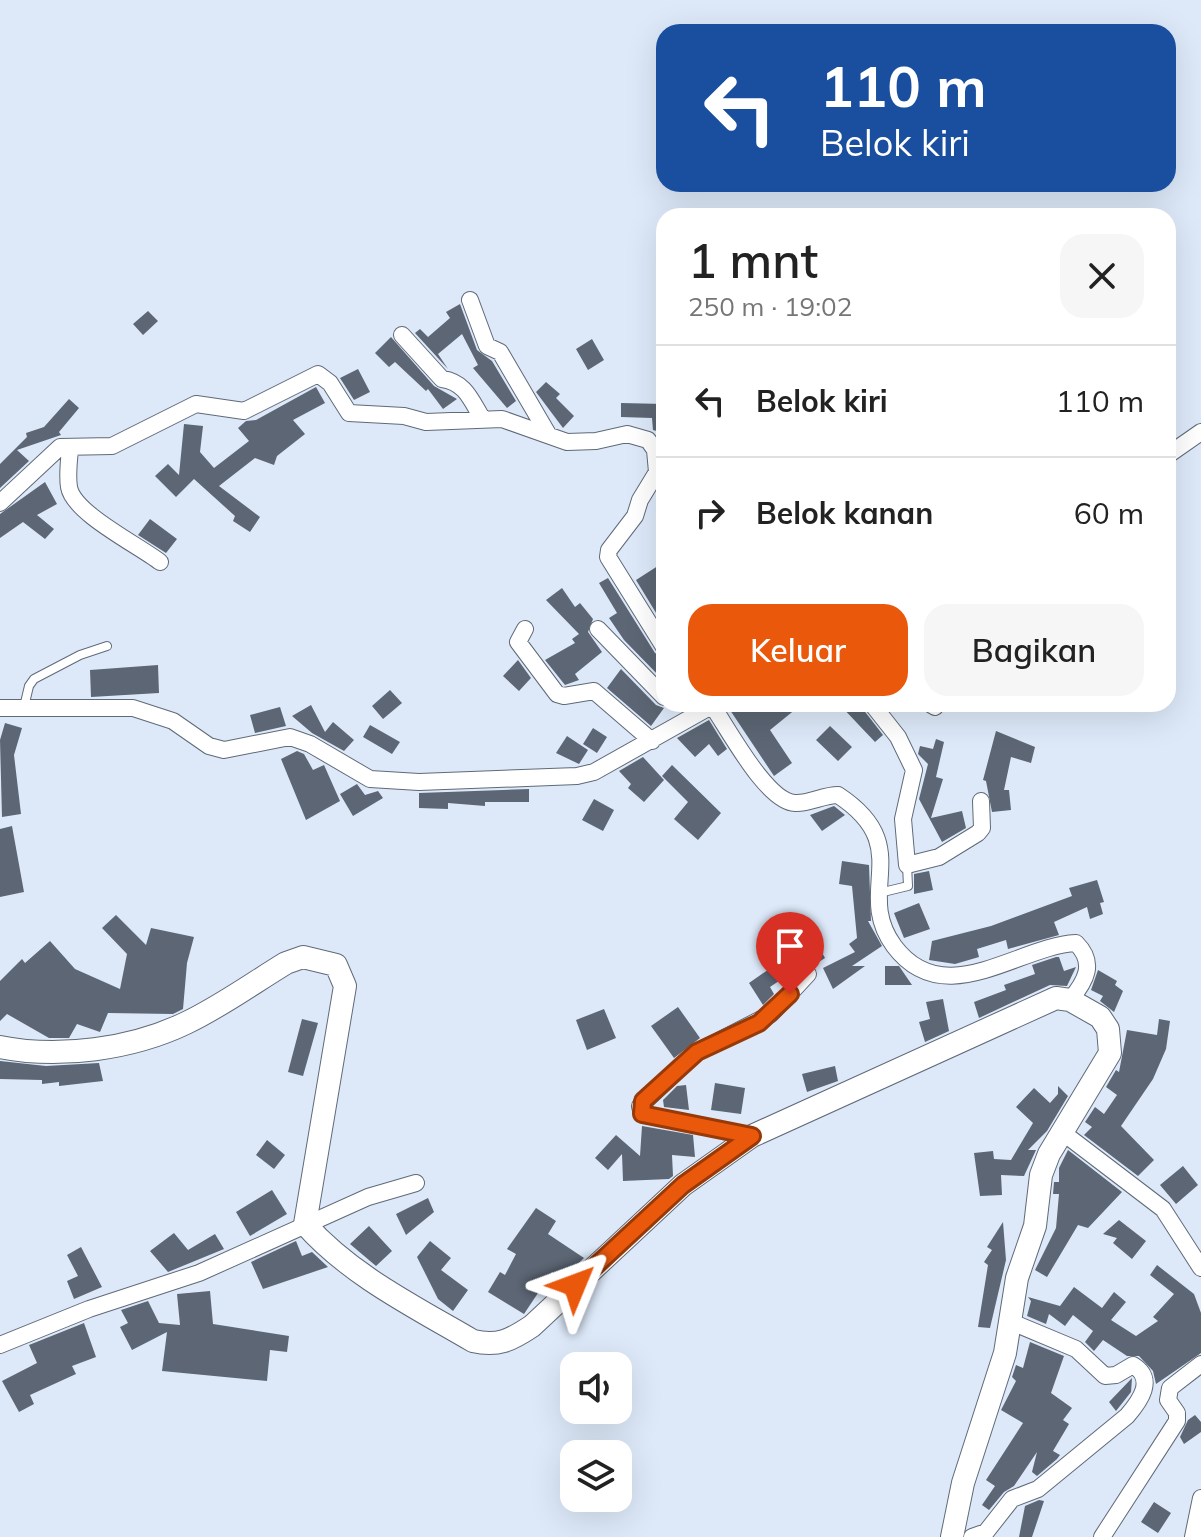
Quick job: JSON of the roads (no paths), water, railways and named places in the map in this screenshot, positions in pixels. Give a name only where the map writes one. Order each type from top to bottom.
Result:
[{"type":"street","points":[[470,300],[486,343],[500,352],[548,434]]},
{"type":"street","points":[[402,335],[442,379],[455,380],[464,388],[482,418]]},
{"type":"street","points":[[0,503],[60,447],[112,446],[196,404],[244,411],[308,375],[318,374],[330,383],[349,413],[404,416],[435,423],[482,418],[515,422],[567,442],[636,434],[648,440],[655,450],[656,461]]},
{"type":"street","points":[[1176,449],[1201,432]]},
{"type":"street","points":[[70,449],[69,486],[87,516],[127,537],[160,562]]},
{"type":"street","points":[[656,474],[632,520],[609,550],[608,557],[656,634]]},
{"type":"street","points":[[525,629],[518,642],[557,694],[564,696],[594,691],[652,741]]},
{"type":"street","points":[[598,629],[656,689]]},
{"type":"street","points":[[0,708],[133,708],[173,721],[209,746],[224,750],[290,737],[310,744],[370,779],[397,781],[577,776],[615,764],[702,712]]},
{"type":"street","points":[[680,712],[689,720]]},
{"type":"street","points":[[717,712],[757,774],[786,801],[797,803],[838,795],[869,821],[879,838],[879,893],[883,926],[893,945],[908,962],[930,971],[959,976],[994,970],[1062,944],[1076,943],[1088,960],[1088,973],[1070,1000]]},
{"type":"street","points":[[878,712],[896,734],[914,770],[903,819],[907,865],[939,857],[978,833],[982,828],[981,801]]},
{"type":"street","points":[[0,1047],[49,1053],[151,1038],[188,1023],[286,963],[303,957],[336,965],[345,986],[305,1224]]},
{"type":"street","points":[[752,1136],[642,1114],[640,1106],[697,1052],[771,1014],[808,974]]},
{"type":"street","points":[[305,1224],[317,1238],[374,1283],[473,1341],[492,1345],[510,1341],[532,1326],[683,1185],[752,1136],[1056,998],[1070,1000],[1100,1017],[1108,1029],[1110,1053],[1062,1132],[1041,1175],[1035,1226],[1017,1278],[995,1393],[963,1483],[960,1536],[986,1532],[1012,1499],[1038,1489],[1127,1416],[1139,1402],[1146,1384],[1143,1373],[1133,1365],[1116,1375],[1105,1376],[1076,1349],[1009,1321]]},
{"type":"street","points":[[1062,1132],[1163,1209],[1201,1268]]},
{"type":"street","points":[[0,1345],[101,1305],[225,1262],[368,1197],[416,1183]]},
{"type":"street","points":[[1102,1537],[1177,1421],[1177,1413],[1168,1400],[1170,1388],[1201,1364]]},
{"type":"street","points":[[1193,1537],[1201,1498]]},
{"type":"lane","points":[[24,707],[34,679],[80,655],[107,646]]},
{"type":"lane","points":[[879,893],[908,886],[907,865]]}]
